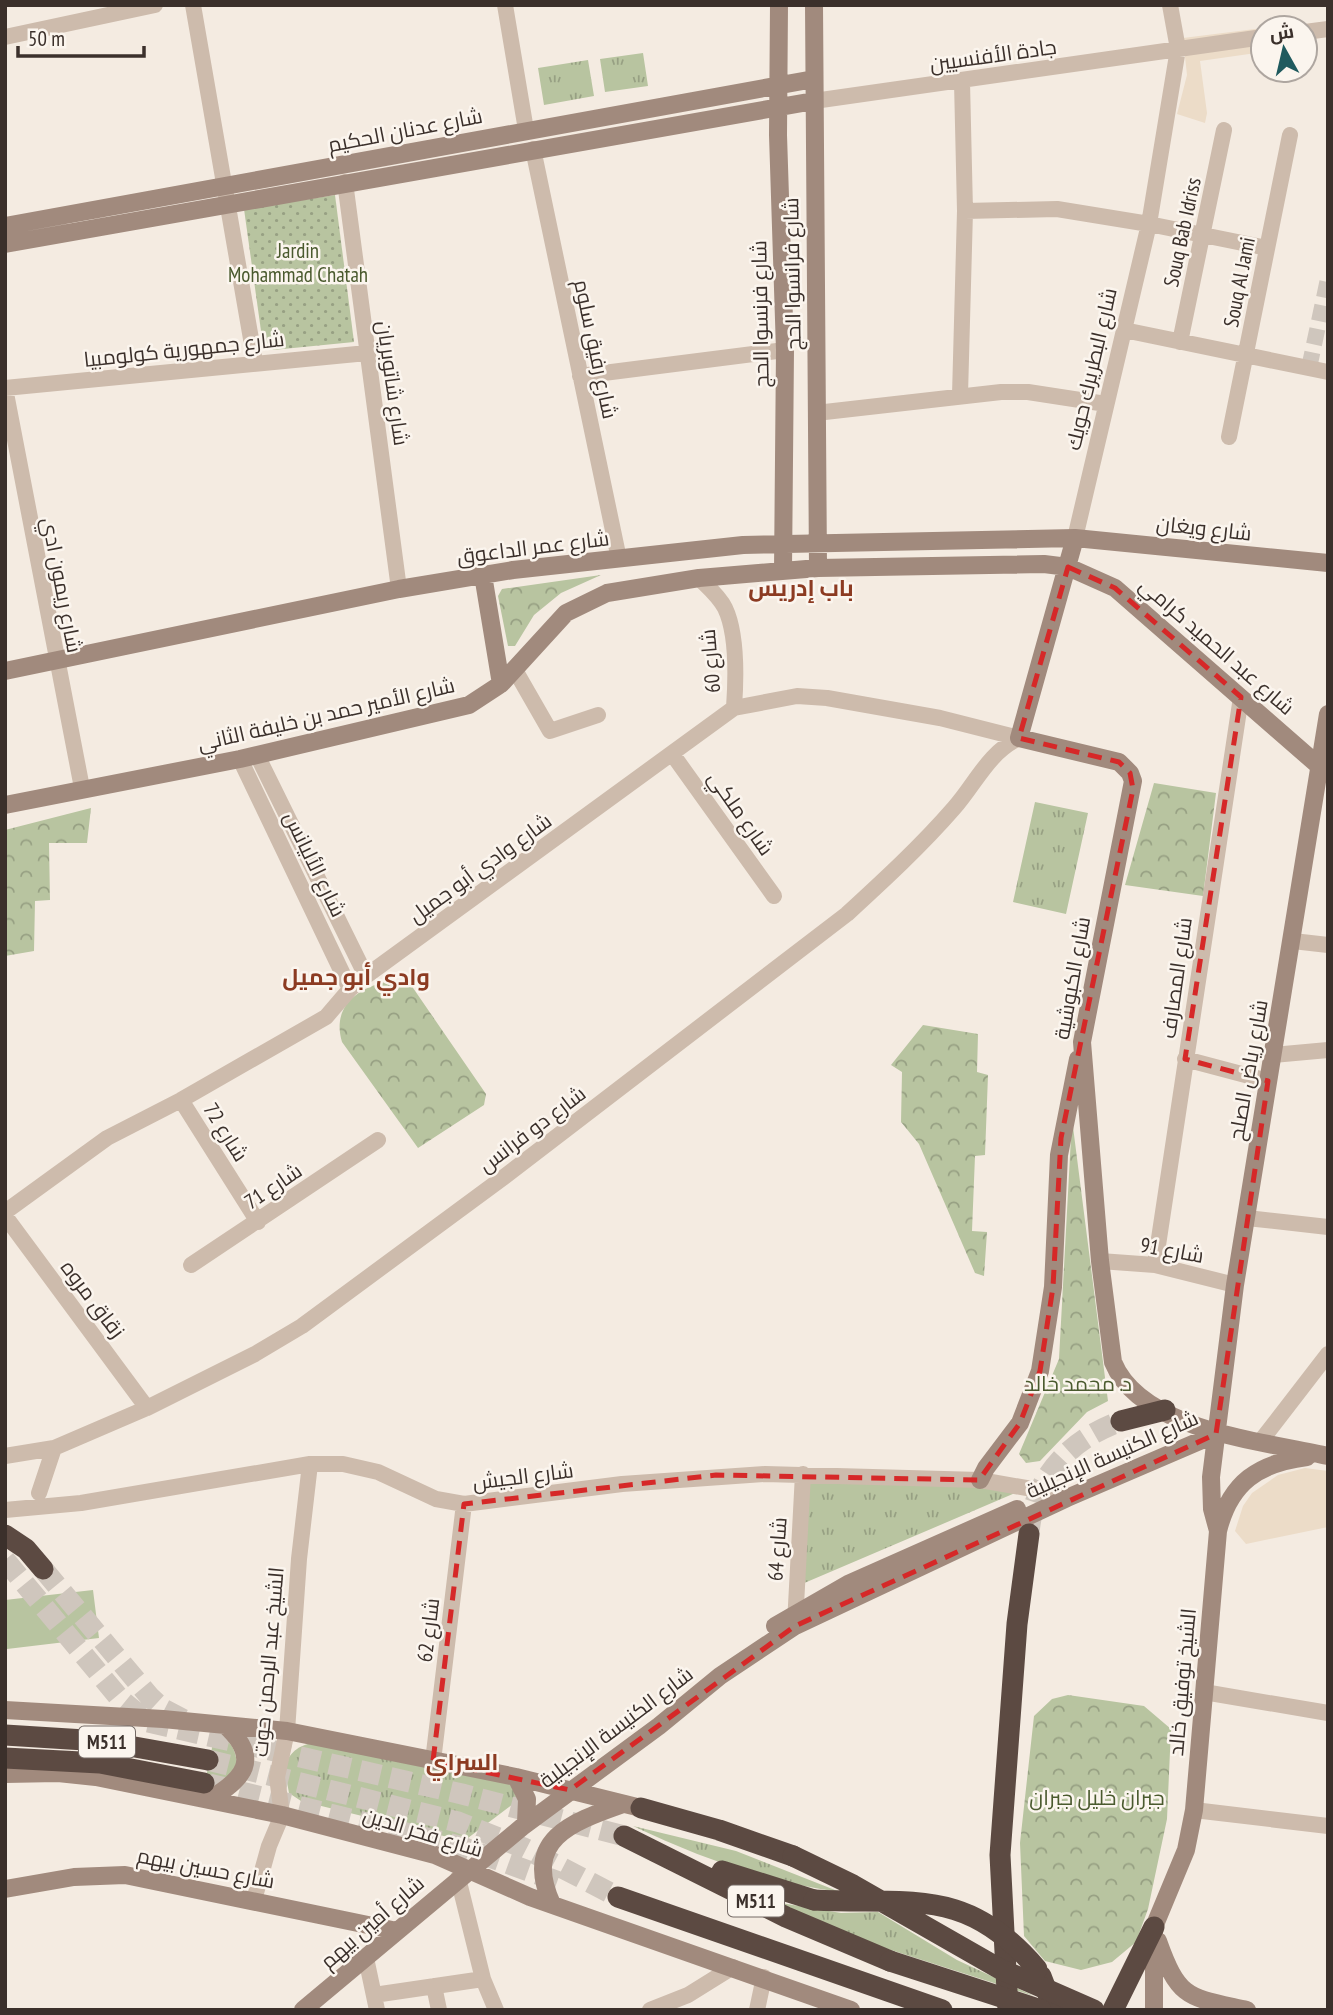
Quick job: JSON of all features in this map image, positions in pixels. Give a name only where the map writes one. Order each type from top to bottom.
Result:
[{"type":"highway","points":[[1121,1421],[1165,1410]]},
{"type":"highway","points":[[1008,2010],[1000,1855],[1012,1675],[1029,1534]]},
{"type":"highway","points":[[5,1535],[26,1549],[43,1569]]},
{"type":"highway","name":"M511","points":[[5,1735],[101,1741],[208,1760]]},
{"type":"highway","points":[[5,1758],[100,1763],[207,1791]]},
{"type":"highway","points":[[632,1806],[719,1830],[793,1856],[853,1885],[1000,1969],[1094,2010]]},
{"type":"highway","name":"M511","points":[[1041,2010],[890,1961],[786,1917],[632,1839],[765,1887],[814,1900],[917,1901],[948,1906],[980,1919],[997,1930],[1037,1969],[1054,2010]]},
{"type":"highway","name":"M511","points":[[618,1897],[942,2010]]},
{"type":"highway","points":[[1113,2010],[1154,1927]]},
{"type":"highway","points":[[896,1995],[921,2010]]},
{"type":"street","points":[[5,37],[155,5]]},
{"type":"street","points":[[193,5],[255,362]]},
{"type":"street","points":[[505,5],[526,130]]},
{"type":"street","points":[[779,5],[779,85]]},
{"type":"street","name":"شارع فرانسوا الحج","points":[[814,5],[816,509],[820,542],[817,568]]},
{"type":"street","name":"شارع البطريرك حويك","points":[[1019,738],[1068,567],[1149,223],[1178,49],[1170,5]]},
{"type":"street","name":"جادة الأفنسيين","points":[[814,101],[1249,39]]},
{"type":"street","name":"شارع عدنان الحكيم","points":[[5,244],[526,130],[814,79]]},
{"type":"street","points":[[960,395],[965,211],[962,82]]},
{"type":"street","name":"شارع فرنسوا الحج","points":[[779,85],[785,350],[783,570]]},
{"type":"street","name":"شارع عدنان الحكيم","points":[[5,226],[228,195],[345,182],[814,101]]},
{"type":"street","name":"Souq Bab Idriss","points":[[1180,341],[1224,130]]},
{"type":"street","name":"Souq Al Jami","points":[[1229,437],[1290,135]]},
{"type":"street","name":"شارع رفيق سلوم","points":[[533,149],[619,559]]},
{"type":"street","name":"شارع شاتوبريان","points":[[345,182],[399,589]]},
{"type":"street","points":[[965,211],[1040,208],[1149,223],[1267,248]]},
{"type":"street","points":[[1124,330],[1328,372]]},
{"type":"street","points":[[580,376],[785,350]]},
{"type":"street","name":"شارع جمهورية كولومبيا","points":[[5,388],[368,353]]},
{"type":"street","name":"شارع ريمون ادي","points":[[5,388],[12,462],[82,788]]},
{"type":"street","points":[[816,413],[960,395],[1028,392],[1106,404]]},
{"type":"street","name":"شارع عمر الداعوق","points":[[5,671],[399,589],[483,575],[785,543],[1075,538]]},
{"type":"street","name":"شارع ويغان","points":[[1075,538],[1328,563]]},
{"type":"street","points":[[783,570],[1018,564],[1068,567]]},
{"type":"street","name":"شارع عبد الحميد كرامي","points":[[1068,567],[1115,588],[1323,769]]},
{"type":"street","name":"شارع الأمير حمد بن خليفة الثاني","points":[[5,805],[248,757],[453,710],[483,698],[501,684],[555,623],[580,603],[607,593],[699,578],[783,570]]},
{"type":"street","points":[[483,575],[501,684]]},
{"type":"street","name":"شارع 60","points":[[699,578],[717,597],[726,612],[736,678],[734,708]]},
{"type":"street","points":[[515,670],[550,731],[598,715]]},
{"type":"street","name":"شارع وادي أبو جميل","points":[[5,1214],[107,1138],[181,1100],[326,1017],[350,989],[366,976],[734,708],[797,696],[827,698],[940,718],[1019,738]]},
{"type":"street","name":"شارع المصارف","points":[[1155,1265],[1241,697]]},
{"type":"street","name":"شارع رياض الصلح","points":[[1216,1434],[1235,1285],[1323,769],[1328,714]]},
{"type":"street","name":"شارع الكبوشية","points":[[1019,738],[1119,762],[1130,773],[1133,781],[1082,1042],[1100,1261],[1110,1347],[1119,1376],[1135,1395],[1216,1434],[1326,1455]]},
{"type":"street","name":"شارع دو فرانس","points":[[5,1455],[54,1448],[147,1408],[255,1354],[349,1294],[847,914],[911,854],[954,808],[993,755],[1019,738]]},
{"type":"street","name":"شارع ملكي","points":[[673,755],[774,896]]},
{"type":"street","name":"شارع الأليانس","points":[[248,757],[366,976]]},
{"type":"street","name":"شارع الأليانس","points":[[248,757],[350,989]]},
{"type":"street","points":[[1293,942],[1328,945]]},
{"type":"street","points":[[980,1480],[1020,1423],[1040,1371],[1054,1287],[1059,1155],[1082,1042]]},
{"type":"street","points":[[1273,1055],[1328,1050]]},
{"type":"street","points":[[1185,1059],[1268,1081]]},
{"type":"street","name":"شارع 72","points":[[181,1100],[258,1222]]},
{"type":"street","name":"شارع 71","points":[[191,1265],[378,1140]]},
{"type":"street","name":"زقاق مروه","points":[[5,1214],[147,1408]]},
{"type":"street","points":[[1247,1218],[1328,1227]]},
{"type":"street","name":"شارع 91","points":[[1100,1261],[1155,1265],[1235,1285]]},
{"type":"street","points":[[1260,1442],[1328,1354]]},
{"type":"street","name":"شارع الكنيسة الإنجيلية","points":[[464,1873],[565,1789],[659,1726],[795,1619],[1057,1498],[1216,1434]]},
{"type":"street","name":"الشيخ توفيق خالد","points":[[1154,1927],[1186,1850],[1194,1810],[1218,1531],[1212,1509],[1211,1477],[1216,1434]]},
{"type":"street","points":[[39,1493],[54,1448]]},
{"type":"street","points":[[1218,1531],[1224,1509],[1233,1494],[1257,1472],[1283,1460],[1326,1455]]},
{"type":"street","name":"شارع الجيش","points":[[5,1510],[81,1503],[310,1464],[343,1464],[378,1472],[436,1499],[464,1504],[716,1475],[803,1474],[980,1480],[1057,1498]]},
{"type":"street","name":"الشيخ عبد الرحمن حوت","points":[[282,1815],[276,1787],[287,1731],[299,1559],[310,1464]]},
{"type":"street","name":"شارع 64","points":[[795,1619],[803,1474]]},
{"type":"street","name":"شارع 62","points":[[433,1761],[464,1504]]},
{"type":"street","points":[[1204,1692],[1328,1713]]},
{"type":"street","points":[[5,1710],[163,1719],[287,1731],[516,1777],[632,1806]]},
{"type":"street","points":[[207,1791],[235,1784],[245,1765],[242,1744],[226,1726]]},
{"type":"street","name":"شارع فخر الدين","points":[[5,1774],[58,1773],[207,1791],[282,1815],[435,1855],[464,1873],[851,2010]]},
{"type":"street","points":[[516,1777],[527,1799],[526,1823]]},
{"type":"street","points":[[552,1904],[542,1872],[549,1846],[569,1825],[632,1806]]},
{"type":"street","points":[[1194,1810],[1328,1826]]},
{"type":"street","points":[[254,1900],[269,1846],[282,1815]]},
{"type":"street","points":[[464,1873],[483,1979],[496,2010]]},
{"type":"street","name":"شارع أمين بيهم","points":[[303,2010],[464,1873]]},
{"type":"street","name":"شارع حسين بيهم","points":[[5,1889],[74,1877],[125,1875],[397,1931]]},
{"type":"street","points":[[1154,1927],[1167,1967],[1180,1988],[1195,1998],[1240,2008]]},
{"type":"street","points":[[1154,1927],[1154,2010]]},
{"type":"street","points":[[366,1958],[376,2003],[434,1986],[483,1979]]},
{"type":"street","points":[[650,2010],[688,1995],[733,1966]]},
{"type":"street","points":[[757,2010],[764,1978]]},
{"type":"street","points":[[434,1986],[439,2010]]},
{"type":"street","points":[[1209,2010],[1240,2008]]},
{"type":"highlighted area","points":[[1068,567],[1115,588],[1241,697],[1185,1059],[1268,1081],[1216,1434],[795,1626],[570,1790],[433,1761],[464,1504],[716,1475],[979,1480],[1020,1423],[1040,1371],[1053,1287],[1061,1138],[1133,789],[1130,773],[1119,762],[1019,738]]},
{"type":"green space","points":[[643,53],[648,86],[605,92],[600,59]]},
{"type":"green space","points":[[588,60],[594,96],[544,105],[538,68]]},
{"type":"green space","name":"Jardin Mohammad Chatah","points":[[335,195],[354,342],[273,350],[262,338],[244,209]]},
{"type":"green space","points":[[601,575],[561,593],[534,615],[515,646],[508,646],[498,596],[502,589]]},
{"type":"green space","points":[[1154,783],[1216,793],[1203,896],[1125,885]]},
{"type":"green space","points":[[1035,802],[1088,813],[1066,914],[1013,902]]},
{"type":"green space","points":[[91,808],[87,843],[49,843],[50,900],[35,901],[34,951],[5,956],[5,830]]},
{"type":"green space","points":[[399,980],[411,985],[486,1094],[484,1105],[418,1148],[342,1042],[340,1028],[341,1016],[353,997],[374,985]]},
{"type":"green space","points":[[923,1025],[978,1034],[977,1072],[988,1075],[985,1155],[975,1156],[972,1231],[987,1232],[984,1276],[975,1273],[919,1144],[901,1122],[902,1072],[891,1065]]},
{"type":"green space","name":"د. محمد خالد","points":[[1072,1119],[1108,1401],[1087,1412],[1040,1461],[1026,1463],[1019,1454],[1059,1359]]},
{"type":"green space","points":[[810,1479],[1027,1488],[802,1584]]},
{"type":"green space","points":[[93,1590],[99,1638],[7,1649],[5,1600]]},
{"type":"green space","name":"جبران خليل جبران","points":[[1068,1695],[1144,1706],[1171,1729],[1167,1819],[1148,1909],[1136,1942],[1112,1962],[1081,1970],[1045,1961],[1024,1936],[1020,1843],[1034,1716],[1052,1699]]},
{"type":"green space","points":[[215,1733],[233,1748],[238,1771],[218,1787],[204,1787]]},
{"type":"green space","points":[[317,1742],[512,1783],[517,1801],[464,1841],[301,1801],[289,1793],[284,1766],[297,1749]]},
{"type":"green space","points":[[633,1826],[736,1851],[840,1892],[787,1882],[734,1867]]},
{"type":"green space","points":[[775,1902],[841,1913],[878,1912],[957,1960],[1034,1996],[869,1943]]},
{"type":"shaded area","points":[[1249,30],[1249,54],[1200,61],[1207,113],[1205,123],[1177,114],[1187,75],[1183,38]]},
{"type":"shaded area","points":[[1305,1468],[1328,1471],[1328,1527],[1246,1544],[1235,1531],[1243,1506],[1252,1493],[1278,1475]]},
{"type":"tunnel","points":[[1309,368],[1328,279]]},
{"type":"tunnel","points":[[1029,1533],[1038,1495],[1057,1463],[1085,1439],[1121,1421]]},
{"type":"tunnel","points":[[5,1560],[121,1700],[148,1722],[462,1794],[624,1836]]},
{"type":"tunnel","points":[[43,1569],[150,1697],[163,1709],[190,1723]]},
{"type":"tunnel","points":[[208,1760],[458,1822],[524,1848],[618,1897]]},
{"type":"tunnel","points":[[209,1784],[459,1846],[562,1883]]},
{"type":"district","name":"باب إدريس","points":[[801,587]]},
{"type":"district","name":"وادي أبو جميل","points":[[356,976]]},
{"type":"district","name":"السراي","points":[[462,1761]]}]
